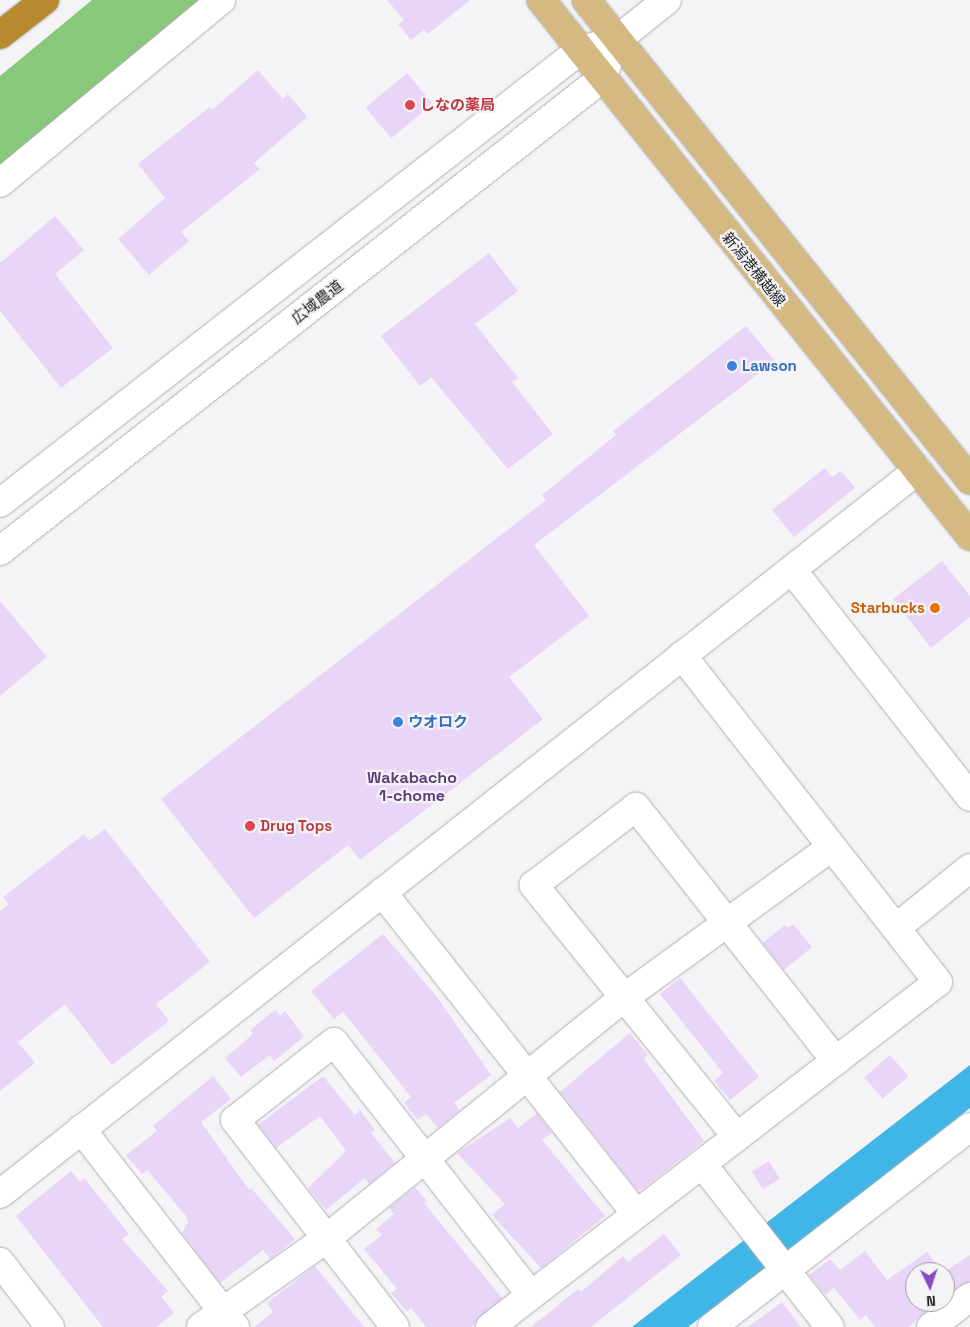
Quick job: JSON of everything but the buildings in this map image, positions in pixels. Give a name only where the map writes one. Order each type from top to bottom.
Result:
[{"type":"highway","points":[[0,35],[45,0]]},
{"type":"main road","name":"新潟港横越線","points":[[541,0],[601,79],[970,536]]},
{"type":"main road","points":[[586,0],[970,480]]},
{"type":"street","points":[[0,183],[222,0]]},
{"type":"street","name":"広域農道","points":[[0,503],[579,51],[617,40],[667,0]]},
{"type":"street","name":"広域農道","points":[[0,551],[601,79],[617,40]]},
{"type":"street","points":[[0,1194],[918,470]]},
{"type":"street","points":[[792,570],[970,797]]},
{"type":"street","points":[[490,1327],[938,982],[830,848],[682,656]]},
{"type":"street","points":[[737,1137],[534,885],[636,807],[730,922],[836,1060]]},
{"type":"street","points":[[201,1327],[229,1319],[526,1074],[625,996],[830,848]]},
{"type":"street","points":[[896,928],[970,868]]},
{"type":"street","points":[[382,892],[636,1214]]},
{"type":"street","points":[[395,1327],[235,1120],[334,1042],[426,1157],[531,1295]]},
{"type":"street","points":[[712,1327],[970,1127]]},
{"type":"street","points":[[81,1129],[229,1319]]},
{"type":"street","points":[[702,1164],[787,1269],[830,1327]]},
{"type":"street","points":[[0,1262],[50,1327]]},
{"type":"street","points":[[931,1327],[970,1297]]},
{"type":"green space","points":[[92,0],[201,0],[0,170],[0,76]]},
{"type":"water","points":[[970,1065],[970,1108],[789,1250],[688,1327],[632,1327]]},
{"type":"place","name":"しなの薬局","points":[[410,105]]},
{"type":"place","name":"Lawson","points":[[732,366]]},
{"type":"place","name":"Starbucks","points":[[935,608]]},
{"type":"place","name":"ウオロク","points":[[398,722]]},
{"type":"place","name":"Drug Tops","points":[[250,826]]},
{"type":"district","name":"Wakabacho 1-chome","points":[[412,787]]}]
